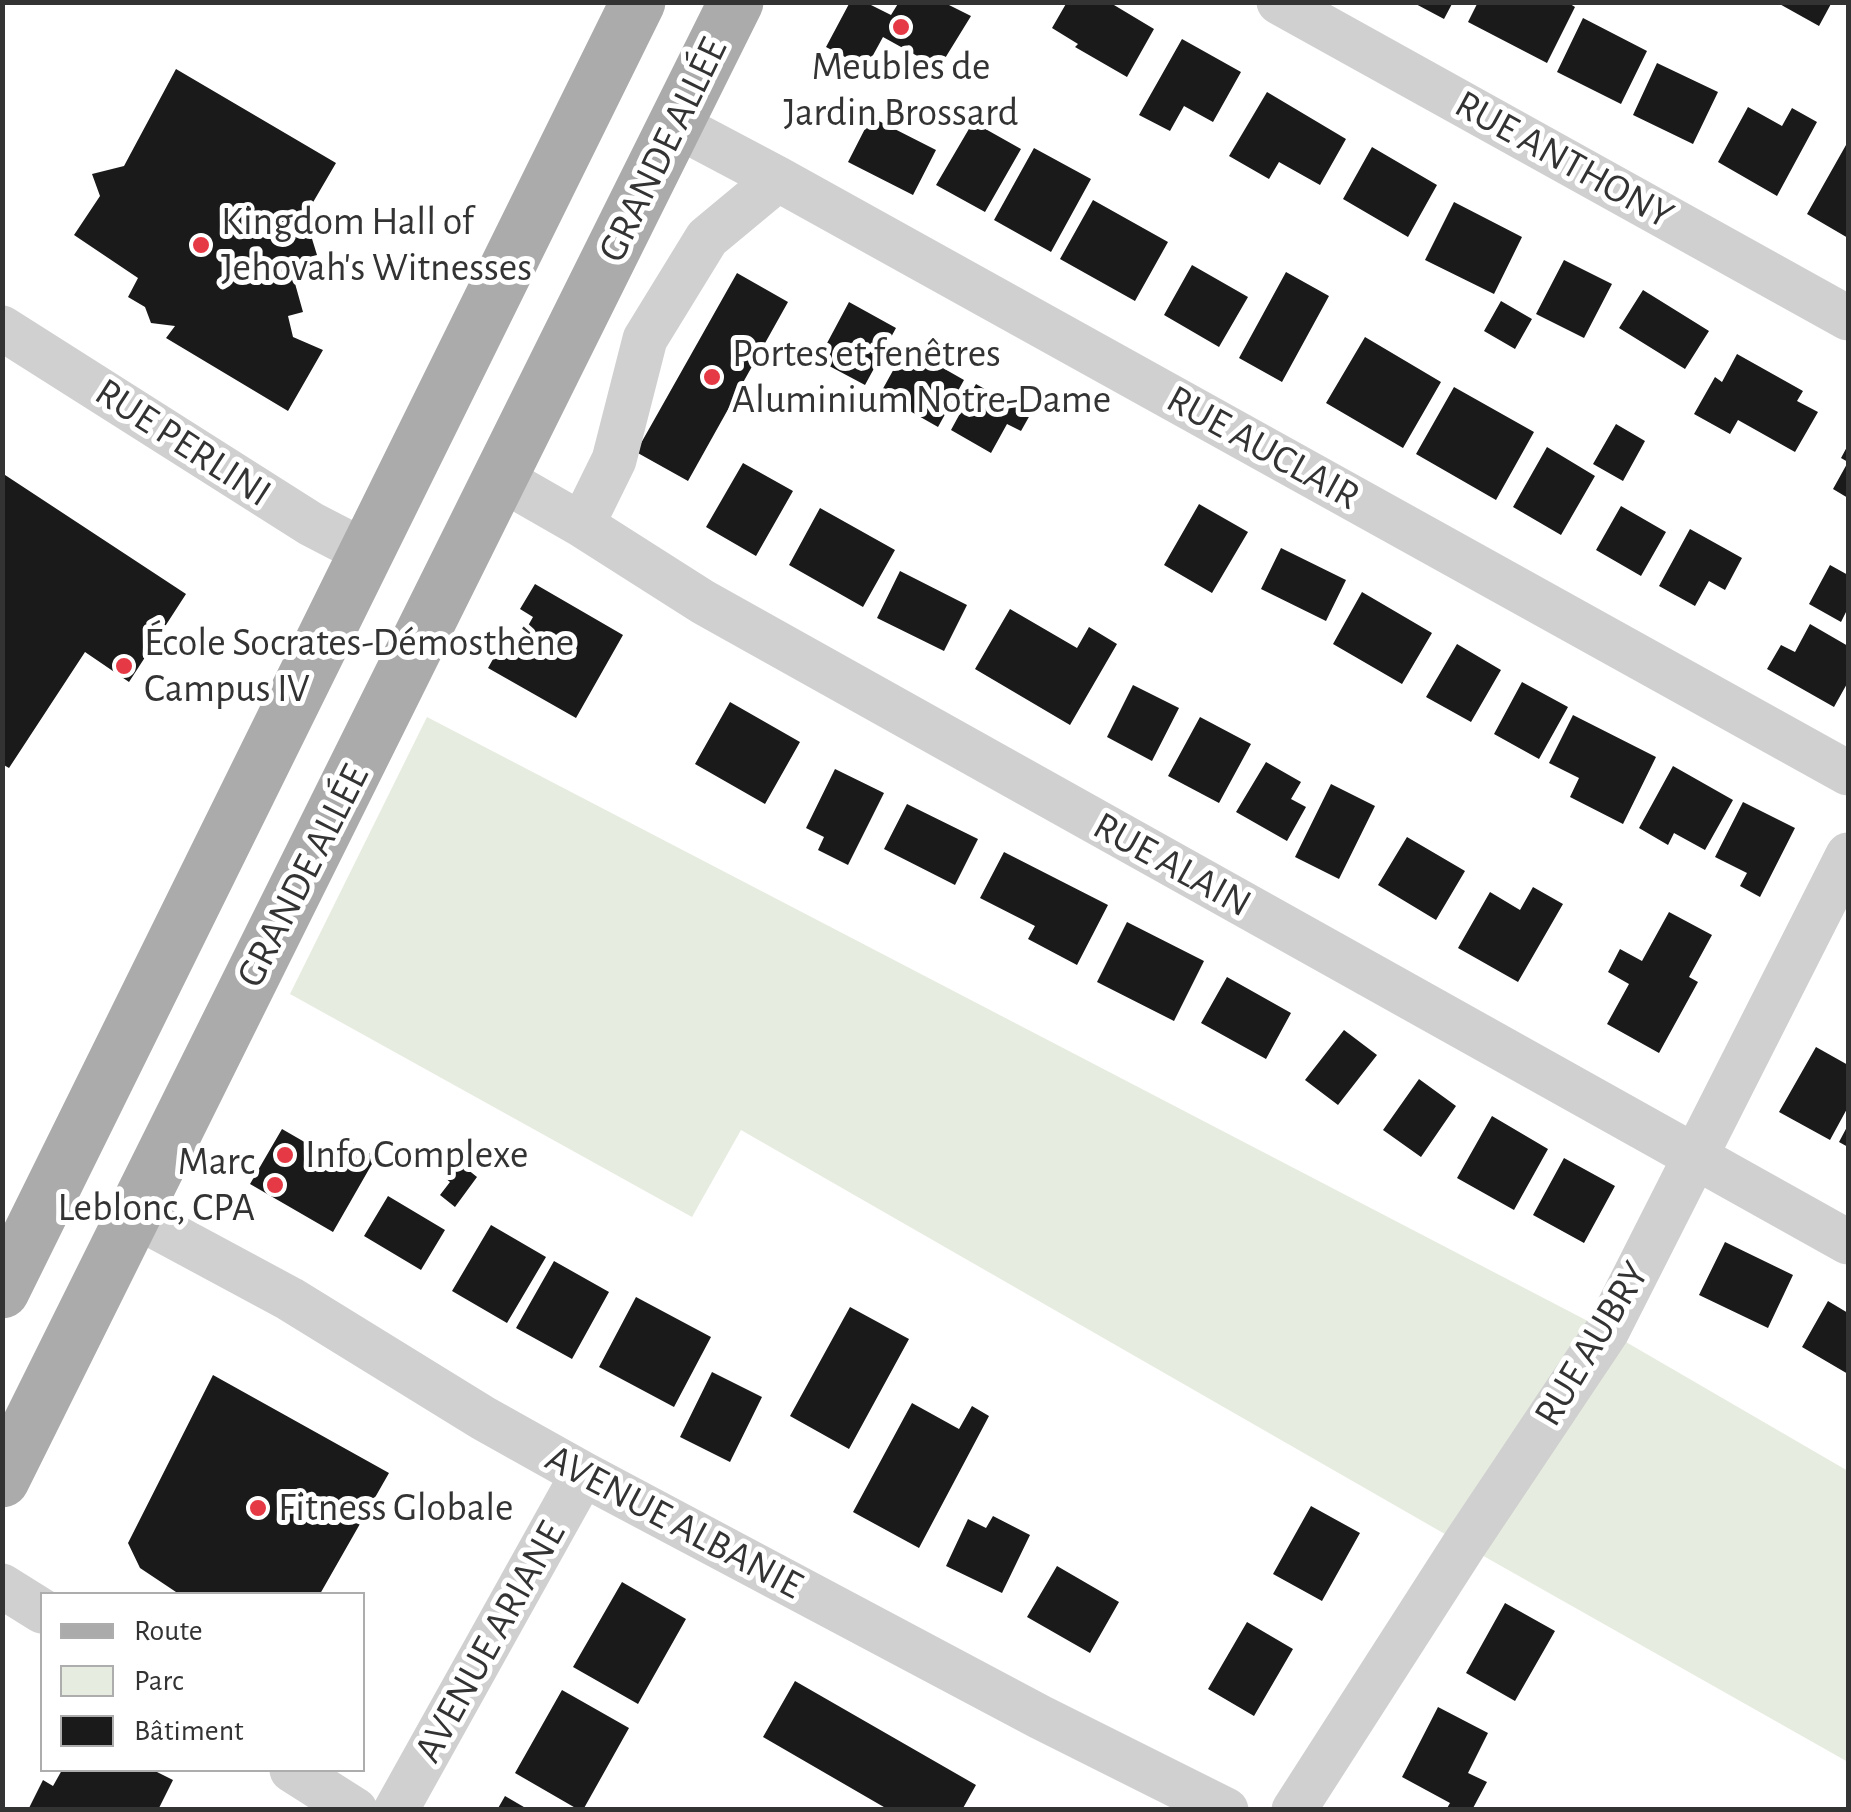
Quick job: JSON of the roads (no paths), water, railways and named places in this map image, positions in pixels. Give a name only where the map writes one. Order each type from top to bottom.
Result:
[{"type":"main road","points":[[2,1291],[638,2]]},
{"type":"main road","name":"GRANDE ALLÉE","points":[[2,1480],[736,2]]},
{"type":"street","name":"RUE ANTHONY","points":[[1278,2],[1848,318]]},
{"type":"street","name":"RUE AUCLAIR","points":[[676,125],[1848,773]]},
{"type":"street","points":[[582,525],[614,460],[646,339],[708,238],[778,179]]},
{"type":"street","name":"RUE PERLINI","points":[[2,328],[311,524],[367,553]]},
{"type":"street","name":"RUE ALAIN","points":[[500,478],[702,602],[1848,1242]]},
{"type":"street","name":"RUE AUBRY","points":[[1294,1810],[1607,1331],[1848,855]]},
{"type":"street","name":"AVENUE ALBANIE","points":[[134,1214],[290,1299],[483,1418],[583,1474],[1040,1717],[1226,1810]]},
{"type":"street","name":"AVENUE ARIANE","points":[[396,1810],[583,1474]]},
{"type":"street","points":[[2,1586],[40,1610]]},
{"type":"street","points":[[295,1772],[355,1810]]},
{"type":"place","name":"Meubles de Jardin Brossard","points":[[901,27]]},
{"type":"place","name":"Kingdom Hall of Jehovah's Witnesses","points":[[201,245]]},
{"type":"place","name":"Portes et fenêtres Aluminium Notre-Dame","points":[[712,377]]},
{"type":"place","name":"École Socrates-Démosthène Campus IV","points":[[124,666]]},
{"type":"place","name":"Info Complexe","points":[[285,1155]]},
{"type":"place","name":"Marc Leblonc, CPA","points":[[275,1185]]},
{"type":"place","name":"Fitness Globale","points":[[258,1508]]}]
